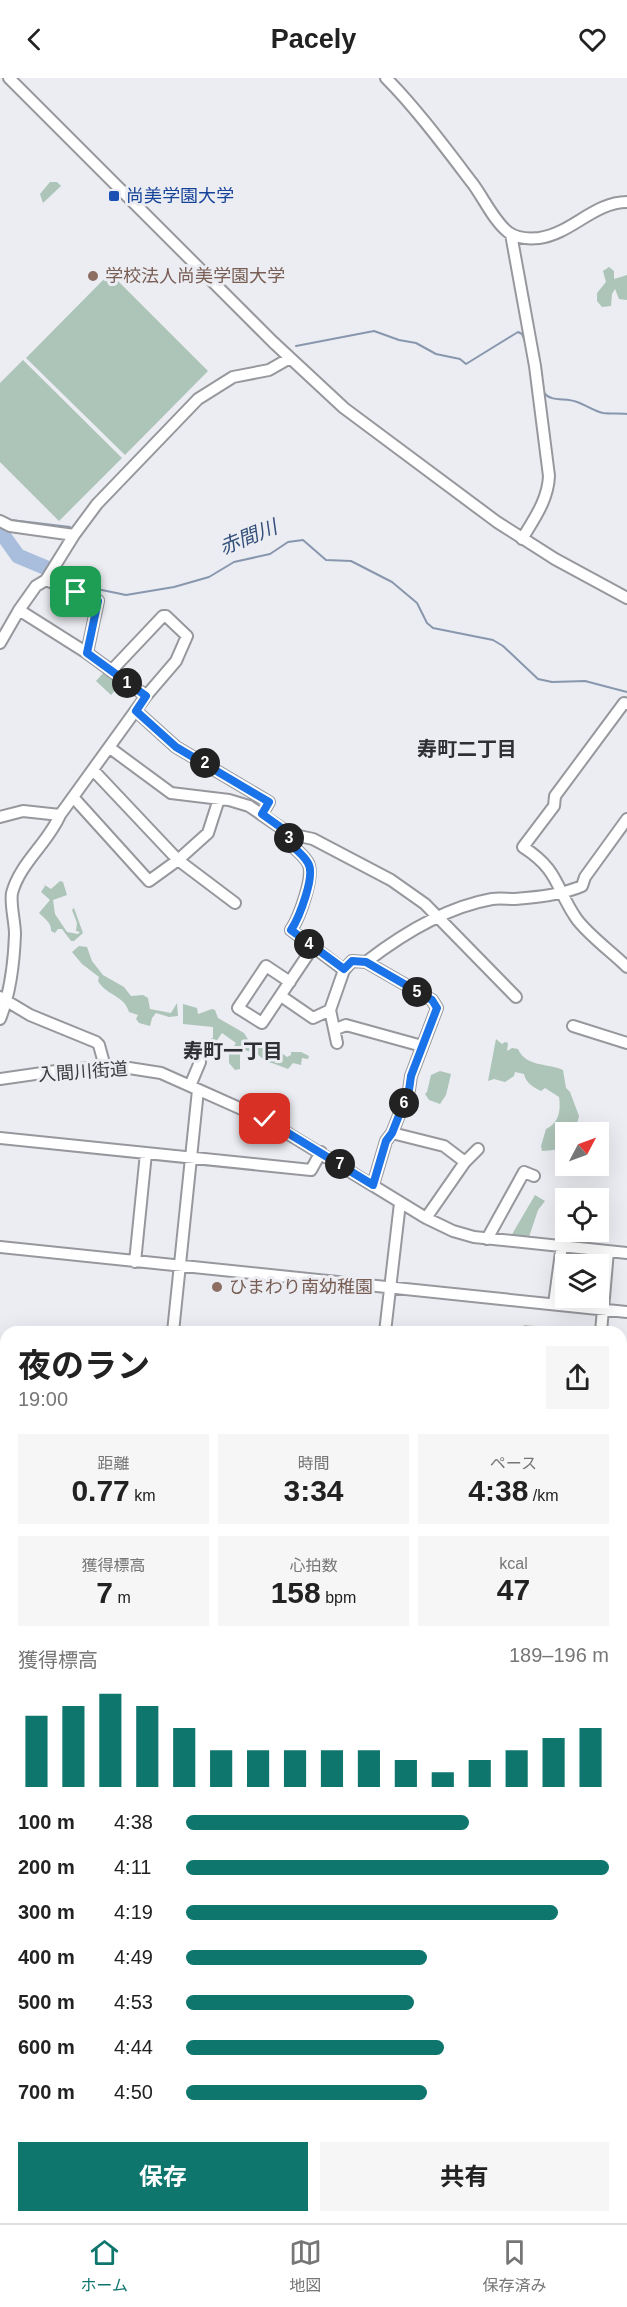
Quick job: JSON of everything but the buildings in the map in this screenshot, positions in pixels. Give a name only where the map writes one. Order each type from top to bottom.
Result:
[{"type":"street","points":[[9,78],[337,401],[462,497],[522,539],[627,598]]},
{"type":"street","points":[[386,78],[451,156],[511,234],[535,366],[549,476],[548,490],[543,502],[522,539]]},
{"type":"street","points":[[511,234],[541,238],[567,228],[608,205],[627,202]]},
{"type":"street","points":[[0,643],[36,586],[46,580],[74,535],[97,504],[198,399],[233,377],[269,370],[290,357]]},
{"type":"street","points":[[0,521],[10,526],[74,535]]},
{"type":"street","points":[[46,580],[98,601],[87,653]]},
{"type":"street","points":[[20,610],[87,653],[146,696]]},
{"type":"street","points":[[0,1018],[15,936],[14,906],[11,900],[22,871],[146,696],[176,661],[186,636],[166,616],[163,616],[111,671]]},
{"type":"street","points":[[0,620],[11,625]]},
{"type":"street","points":[[627,704],[624,703],[555,796],[554,806],[523,848],[542,860],[552,873],[576,919],[627,967]]},
{"type":"street","points":[[136,711],[176,747],[269,802],[262,814]]},
{"type":"street","points":[[110,748],[171,793],[219,799],[249,806],[290,834],[313,839],[372,869],[424,904],[439,917],[516,998]]},
{"type":"street","points":[[94,771],[178,860],[235,903]]},
{"type":"street","points":[[73,797],[149,881],[178,860],[208,833],[219,799]]},
{"type":"street","points":[[0,817],[23,811],[60,815]]},
{"type":"street","points":[[366,962],[393,941],[439,917],[492,899],[564,894],[582,886],[585,878],[627,819]]},
{"type":"street","points":[[290,834],[288,842],[308,862],[311,870],[300,916],[291,930],[344,969]]},
{"type":"street","points":[[290,982],[266,966],[238,1008],[262,1023],[281,996],[313,948]]},
{"type":"street","points":[[337,1043],[336,1029],[330,1011],[344,969],[352,961],[366,962],[432,1000],[437,1008],[411,1076],[409,1090],[392,1133],[386,1141],[373,1185]]},
{"type":"street","points":[[281,996],[314,1018],[330,1011]]},
{"type":"street","points":[[3,999],[62,1029],[96,1042],[99,1045],[105,1067]]},
{"type":"street","points":[[336,1029],[346,1025],[422,1046]]},
{"type":"street","points":[[573,1026],[627,1043]]},
{"type":"street","points":[[174,1326],[191,1158],[194,1088],[200,1062]]},
{"type":"street","name":"入間川街道","points":[[0,1079],[105,1067],[161,1073],[264,1119],[321,1152],[400,1203],[453,1231],[488,1239],[627,1253]]},
{"type":"street","points":[[392,1133],[444,1146],[465,1162]]},
{"type":"street","points":[[0,1138],[311,1170],[321,1152]]},
{"type":"street","points":[[426,1218],[465,1162],[478,1149]]},
{"type":"street","points":[[135,1262],[146,1153]]},
{"type":"street","points":[[488,1239],[524,1172],[534,1176]]},
{"type":"street","points":[[387,1326],[400,1203]]},
{"type":"street","points":[[554,1304],[562,1245]]},
{"type":"street","points":[[0,1247],[627,1312]]},
{"type":"street","points":[[601,1326],[608,1251]]},
{"type":"green space","points":[[50,182],[57,182],[61,186],[43,203],[40,194]]},
{"type":"green space","points":[[609,267],[614,271],[614,279],[627,275],[627,300],[619,299],[615,289],[611,306],[602,307],[597,301],[597,293],[606,282],[603,271]]},
{"type":"green space","points":[[110,273],[208,371],[125,455],[26,358]]},
{"type":"green space","points":[[23,360],[122,458],[59,521],[0,462],[0,383]]},
{"type":"green space","points":[[104,672],[122,683],[111,695],[96,681]]},
{"type":"green space","points":[[60,881],[63,882],[67,895],[53,900],[55,914],[67,932],[78,934],[80,932],[76,931],[77,923],[72,910],[74,908],[83,933],[74,941],[71,941],[62,929],[58,929],[55,933],[51,931],[49,923],[39,913],[50,900],[41,892],[45,886],[43,884],[51,889]]},
{"type":"green space","points":[[79,946],[87,947],[92,961],[103,975],[124,987],[131,996],[143,995],[148,998],[150,1009],[171,1013],[177,1003],[178,1016],[169,1017],[156,1013],[150,1026],[139,1023],[136,1019],[138,1015],[129,1012],[127,1006],[106,990],[98,981],[99,977],[82,964],[72,952]]},
{"type":"green space","points":[[183,1004],[197,1008],[198,1014],[215,1010],[218,1018],[244,1033],[252,1046],[255,1043],[267,1049],[275,1048],[287,1057],[291,1055],[291,1052],[301,1052],[309,1056],[308,1059],[302,1058],[301,1065],[293,1063],[288,1069],[268,1063],[256,1053],[240,1049],[240,1069],[235,1070],[229,1063],[229,1050],[236,1043],[222,1033],[213,1046],[213,1050],[206,1052],[209,1046],[208,1040],[213,1038],[213,1027],[183,1024]]},
{"type":"green space","points":[[496,1039],[502,1044],[508,1043],[507,1051],[512,1048],[518,1049],[526,1059],[532,1062],[563,1070],[566,1088],[570,1092],[579,1116],[578,1122],[555,1122],[555,1149],[542,1151],[541,1146],[546,1129],[554,1123],[558,1116],[559,1097],[545,1088],[541,1091],[533,1086],[526,1080],[524,1074],[515,1072],[514,1076],[505,1082],[494,1079],[488,1081]]},
{"type":"green space","points":[[440,1071],[451,1074],[446,1095],[440,1104],[429,1100],[425,1094],[431,1075]]},
{"type":"green space","points":[[535,1195],[545,1201],[538,1210],[529,1237],[511,1236]]},
{"type":"waterway","points":[[296,346],[374,331],[416,343],[436,354],[460,359],[466,364],[518,332],[522,334],[525,341]]},
{"type":"waterway","points":[[543,392],[550,398],[580,403],[603,413],[627,414]]},
{"type":"waterway","points":[[0,515],[11,520],[70,527]]},
{"type":"waterway","name":"赤間川","points":[[0,531],[18,556],[49,569]]},
{"type":"waterway","name":"赤間川","points":[[57,572],[97,589],[126,595],[174,587],[209,577],[234,562],[270,554],[288,542],[303,540],[326,560],[351,561],[392,582],[417,603],[427,623],[433,628],[493,640],[503,646],[538,679],[552,682],[585,681],[627,692]]},
{"type":"place","name":"尚美学園大学","points":[[114,196]]},
{"type":"place","name":"学校法人尚美学園大学","points":[[93,276]]},
{"type":"place","name":"ひまわり南幼稚園","points":[[217,1287]]},
{"type":"district","name":"寿町二丁目","points":[[467,749]]},
{"type":"district","name":"寿町一丁目","points":[[233,1051]]},
{"type":"route","points":[[76,592],[98,601],[87,653],[146,696],[136,711],[176,747],[269,802],[262,814],[290,834],[288,842],[308,862],[311,870],[300,916],[291,930],[344,969],[352,961],[366,962],[432,1000],[437,1008],[411,1076],[409,1090],[392,1133],[386,1141],[373,1185],[265,1119]]}]
